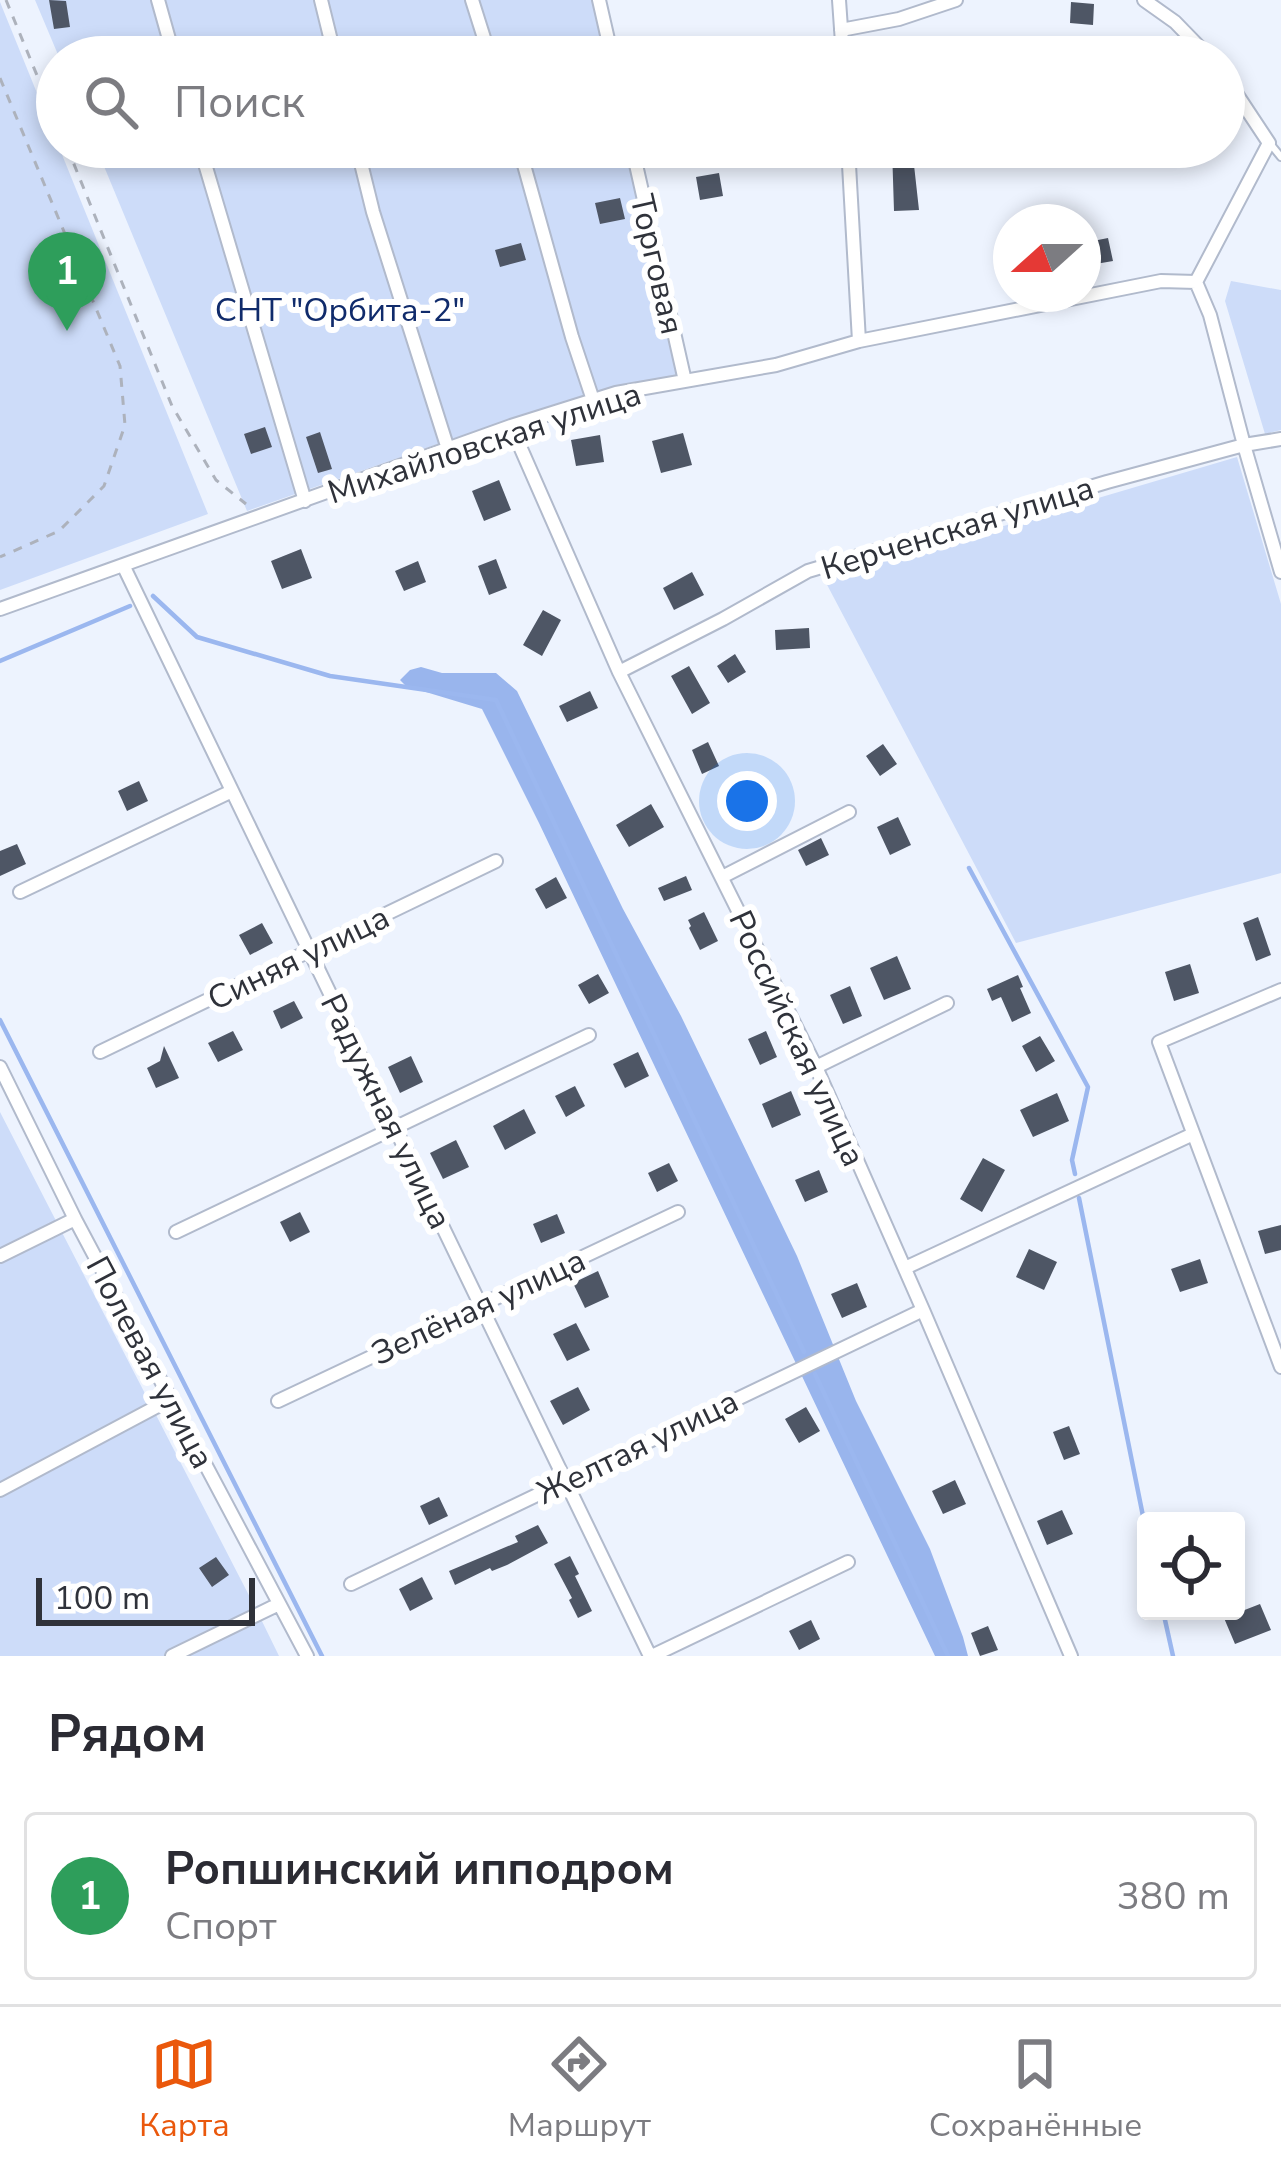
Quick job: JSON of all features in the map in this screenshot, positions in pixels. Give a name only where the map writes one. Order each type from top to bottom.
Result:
[{"type":"street","points":[[158,0],[169,36]]},
{"type":"street","points":[[321,0],[330,36]]},
{"type":"street","points":[[472,0],[483,36]]},
{"type":"street","points":[[598,0],[606,36]]},
{"type":"street","points":[[839,0],[841,36]]},
{"type":"street","points":[[841,30],[899,19],[956,0]]},
{"type":"street","points":[[1144,0],[1189,36]]},
{"type":"street","points":[[1245,107],[1269,143],[1196,282],[1210,315],[1281,572]]},
{"type":"street","points":[[206,168],[305,501]]},
{"type":"street","points":[[362,168],[448,449]]},
{"type":"street","points":[[525,168],[593,400]]},
{"type":"street","name":"Торговая","points":[[637,168],[685,381]]},
{"type":"street","points":[[849,168],[859,340]]},
{"type":"street","name":"Михайловская улица","points":[[0,609],[616,393],[776,365],[859,340],[1162,281],[1196,282]]},
{"type":"street","name":"Российская улица","points":[[512,426],[619,672],[815,1067],[1071,1656]]},
{"type":"street","name":"Керченская улица","points":[[619,672],[808,571],[1107,482],[1281,439]]},
{"type":"street","name":"Радужная улица","points":[[123,565],[651,1656]]},
{"type":"street","points":[[20,892],[232,791]]},
{"type":"street","points":[[722,877],[849,812]]},
{"type":"street","name":"Синяя улица","points":[[100,1052],[496,861]]},
{"type":"street","points":[[1281,990],[1159,1042],[1281,1367]]},
{"type":"street","points":[[815,1067],[947,1004]]},
{"type":"street","points":[[176,1232],[589,1035]]},
{"type":"street","name":"Полевая улица","points":[[0,1066],[75,1219],[307,1656]]},
{"type":"street","points":[[905,1268],[1192,1135]]},
{"type":"street","name":"Зелёная улица","points":[[278,1401],[679,1212]]},
{"type":"street","points":[[0,1256],[75,1219]]},
{"type":"street","name":"Желтая улица","points":[[351,1584],[923,1310]]},
{"type":"street","points":[[0,1490],[171,1399]]},
{"type":"street","points":[[651,1656],[848,1562]]},
{"type":"street","points":[[172,1656],[279,1604]]},
{"type":"lane","points":[[1269,143],[1281,157]]},
{"type":"path","points":[[6,0],[36,73]]},
{"type":"path","points":[[0,78],[36,165]]},
{"type":"path","points":[[0,557],[59,531],[104,486],[125,425],[120,367],[37,168]]},
{"type":"path","points":[[76,168],[172,406],[216,479],[261,517]]},
{"type":"green space","points":[[35,0],[593,0],[601,36],[50,36]]},
{"type":"green space","points":[[0,2],[36,91],[36,168],[67,168],[208,514],[0,590]]},
{"type":"green space","name":"СНТ \"Орбита-2\"","points":[[105,168],[632,168],[679,376],[610,388],[247,511]]},
{"type":"green space","points":[[1231,281],[1281,290],[1281,430],[1265,434],[1225,301]]},
{"type":"green space","points":[[1237,457],[1281,604],[1281,873],[1016,943],[824,579]]},
{"type":"green space","points":[[0,1112],[258,1613],[279,1656],[0,1656]]},
{"type":"shaded area","points":[[421,667],[442,673],[496,673],[517,691],[797,1256],[856,1401],[930,1549],[968,1656],[935,1656],[482,709],[406,686],[400,680]]},
{"type":"building","points":[[49,0],[66,1],[70,27],[54,29]]},
{"type":"building","points":[[1071,2],[1094,4],[1093,25],[1070,23]]},
{"type":"building","points":[[893,168],[914,168],[919,210],[894,211]]},
{"type":"building","points":[[719,173],[723,196],[700,200],[696,177]]},
{"type":"building","points":[[620,198],[625,219],[600,224],[595,203]]},
{"type":"building","points":[[1108,238],[1113,261],[1101,263],[1101,239]]},
{"type":"building","points":[[521,243],[526,260],[500,267],[495,250]]},
{"type":"building","points":[[265,427],[272,447],[251,454],[244,434]]},
{"type":"building","points":[[320,432],[332,469],[318,473],[306,437]]},
{"type":"building","points":[[683,433],[692,465],[661,473],[652,441]]},
{"type":"building","points":[[600,435],[604,462],[576,466],[571,440]]},
{"type":"building","points":[[499,480],[511,510],[484,521],[472,491]]},
{"type":"building","points":[[301,549],[312,578],[282,589],[271,561]]},
{"type":"building","points":[[496,559],[507,588],[489,595],[478,566]]},
{"type":"building","points":[[418,561],[426,582],[404,591],[395,571]]},
{"type":"building","points":[[692,572],[704,595],[674,610],[663,588]]},
{"type":"building","points":[[543,610],[561,620],[542,656],[523,645]]},
{"type":"building","points":[[809,628],[810,648],[776,650],[775,630]]},
{"type":"building","points":[[735,654],[746,672],[728,683],[717,666]]},
{"type":"building","points":[[689,666],[710,703],[692,714],[671,676]]},
{"type":"building","points":[[590,691],[598,708],[567,722],[559,706]]},
{"type":"building","points":[[708,742],[719,766],[702,774],[692,750]]},
{"type":"building","points":[[883,744],[897,764],[880,776],[866,756]]},
{"type":"building","points":[[139,781],[148,801],[127,811],[118,791]]},
{"type":"building","points":[[651,804],[664,827],[629,847],[616,825]]},
{"type":"building","points":[[898,817],[911,845],[890,855],[877,827]]},
{"type":"building","points":[[821,838],[829,855],[806,866],[798,850]]},
{"type":"building","points":[[17,844],[26,864],[0,876],[0,851]]},
{"type":"building","points":[[686,876],[692,890],[664,901],[658,888]]},
{"type":"building","points":[[556,877],[567,898],[546,909],[535,889]]},
{"type":"building","points":[[704,912],[718,941],[700,950],[688,920]]},
{"type":"building","points":[[1258,917],[1271,955],[1256,961],[1243,923]]},
{"type":"building","points":[[262,923],[273,943],[250,955],[239,935]]},
{"type":"building","points":[[897,956],[911,989],[884,1000],[870,968]]},
{"type":"building","points":[[1190,964],[1199,993],[1174,1001],[1165,972]]},
{"type":"building","points":[[598,974],[609,993],[589,1004],[578,985]]},
{"type":"building","points":[[1018,975],[1031,1013],[1012,1022],[1001,997],[992,1001],[987,989]]},
{"type":"building","points":[[850,986],[862,1016],[843,1024],[830,995]]},
{"type":"building","points":[[294,1001],[303,1018],[281,1029],[273,1011]]},
{"type":"building","points":[[233,1031],[243,1050],[218,1062],[208,1043]]},
{"type":"building","points":[[766,1031],[777,1057],[760,1065],[748,1039]]},
{"type":"building","points":[[1040,1036],[1055,1061],[1036,1072],[1022,1046]]},
{"type":"building","points":[[164,1046],[179,1078],[156,1088],[147,1068],[160,1061]]},
{"type":"building","points":[[638,1052],[649,1076],[625,1088],[613,1064]]},
{"type":"building","points":[[411,1056],[423,1082],[400,1093],[388,1067]]},
{"type":"building","points":[[575,1086],[585,1106],[566,1117],[555,1096]]},
{"type":"building","points":[[791,1091],[801,1115],[772,1128],[762,1104]]},
{"type":"building","points":[[1057,1093],[1069,1121],[1033,1137],[1020,1110]]},
{"type":"building","points":[[524,1109],[536,1133],[505,1150],[493,1126]]},
{"type":"building","points":[[456,1140],[469,1167],[443,1179],[430,1153]]},
{"type":"building","points":[[983,1158],[1005,1170],[982,1212],[960,1199]]},
{"type":"building","points":[[669,1163],[678,1181],[657,1192],[648,1173]]},
{"type":"building","points":[[819,1170],[828,1192],[805,1202],[795,1180]]},
{"type":"building","points":[[300,1212],[310,1232],[290,1242],[280,1222]]},
{"type":"building","points":[[557,1214],[565,1233],[541,1243],[533,1224]]},
{"type":"building","points":[[1281,1225],[1281,1250],[1265,1254],[1258,1231]]},
{"type":"building","points":[[1029,1249],[1057,1262],[1044,1290],[1016,1277]]},
{"type":"building","points":[[1200,1259],[1208,1283],[1180,1292],[1171,1269]]},
{"type":"building","points":[[598,1271],[609,1297],[585,1308],[573,1283]]},
{"type":"building","points":[[857,1283],[867,1307],[842,1318],[831,1294]]},
{"type":"building","points":[[576,1323],[590,1350],[567,1361],[553,1334]]},
{"type":"building","points":[[578,1387],[590,1410],[563,1425],[550,1401]]},
{"type":"building","points":[[806,1407],[820,1431],[799,1443],[785,1419]]},
{"type":"building","points":[[1069,1426],[1080,1454],[1064,1460],[1053,1432]]},
{"type":"building","points":[[955,1480],[966,1504],[943,1514],[932,1491]]},
{"type":"building","points":[[439,1497],[448,1516],[429,1525],[420,1506]]},
{"type":"building","points":[[1062,1510],[1073,1534],[1047,1545],[1037,1521]]},
{"type":"building","points":[[538,1525],[548,1543],[455,1585],[449,1571],[518,1542],[515,1536]]},
{"type":"building","points":[[570,1556],[592,1611],[578,1618],[554,1564]]},
{"type":"building","points":[[216,1557],[229,1575],[212,1587],[199,1568]]},
{"type":"building","points":[[422,1577],[433,1599],[410,1611],[399,1589]]},
{"type":"building","points":[[1260,1604],[1271,1630],[1235,1644],[1225,1620],[1245,1620],[1245,1610]]},
{"type":"building","points":[[811,1620],[820,1639],[799,1650],[789,1631]]},
{"type":"building","points":[[988,1626],[998,1650],[980,1656],[971,1633]]},
{"type":"waterway","points":[[153,596],[197,637],[330,676],[496,700],[804,1352]]},
{"type":"waterway","points":[[0,661],[130,606]]},
{"type":"waterway","points":[[969,868],[1088,1087],[1072,1160],[1075,1174]]},
{"type":"waterway","points":[[0,1020],[322,1656]]},
{"type":"waterway","points":[[1079,1198],[1142,1512]]},
{"type":"waterway","points":[[815,1374],[948,1656]]},
{"type":"waterway","points":[[1165,1620],[1173,1656]]},
{"type":"place","name":"Ропшинский ипподром","points":[[67,331]]}]
